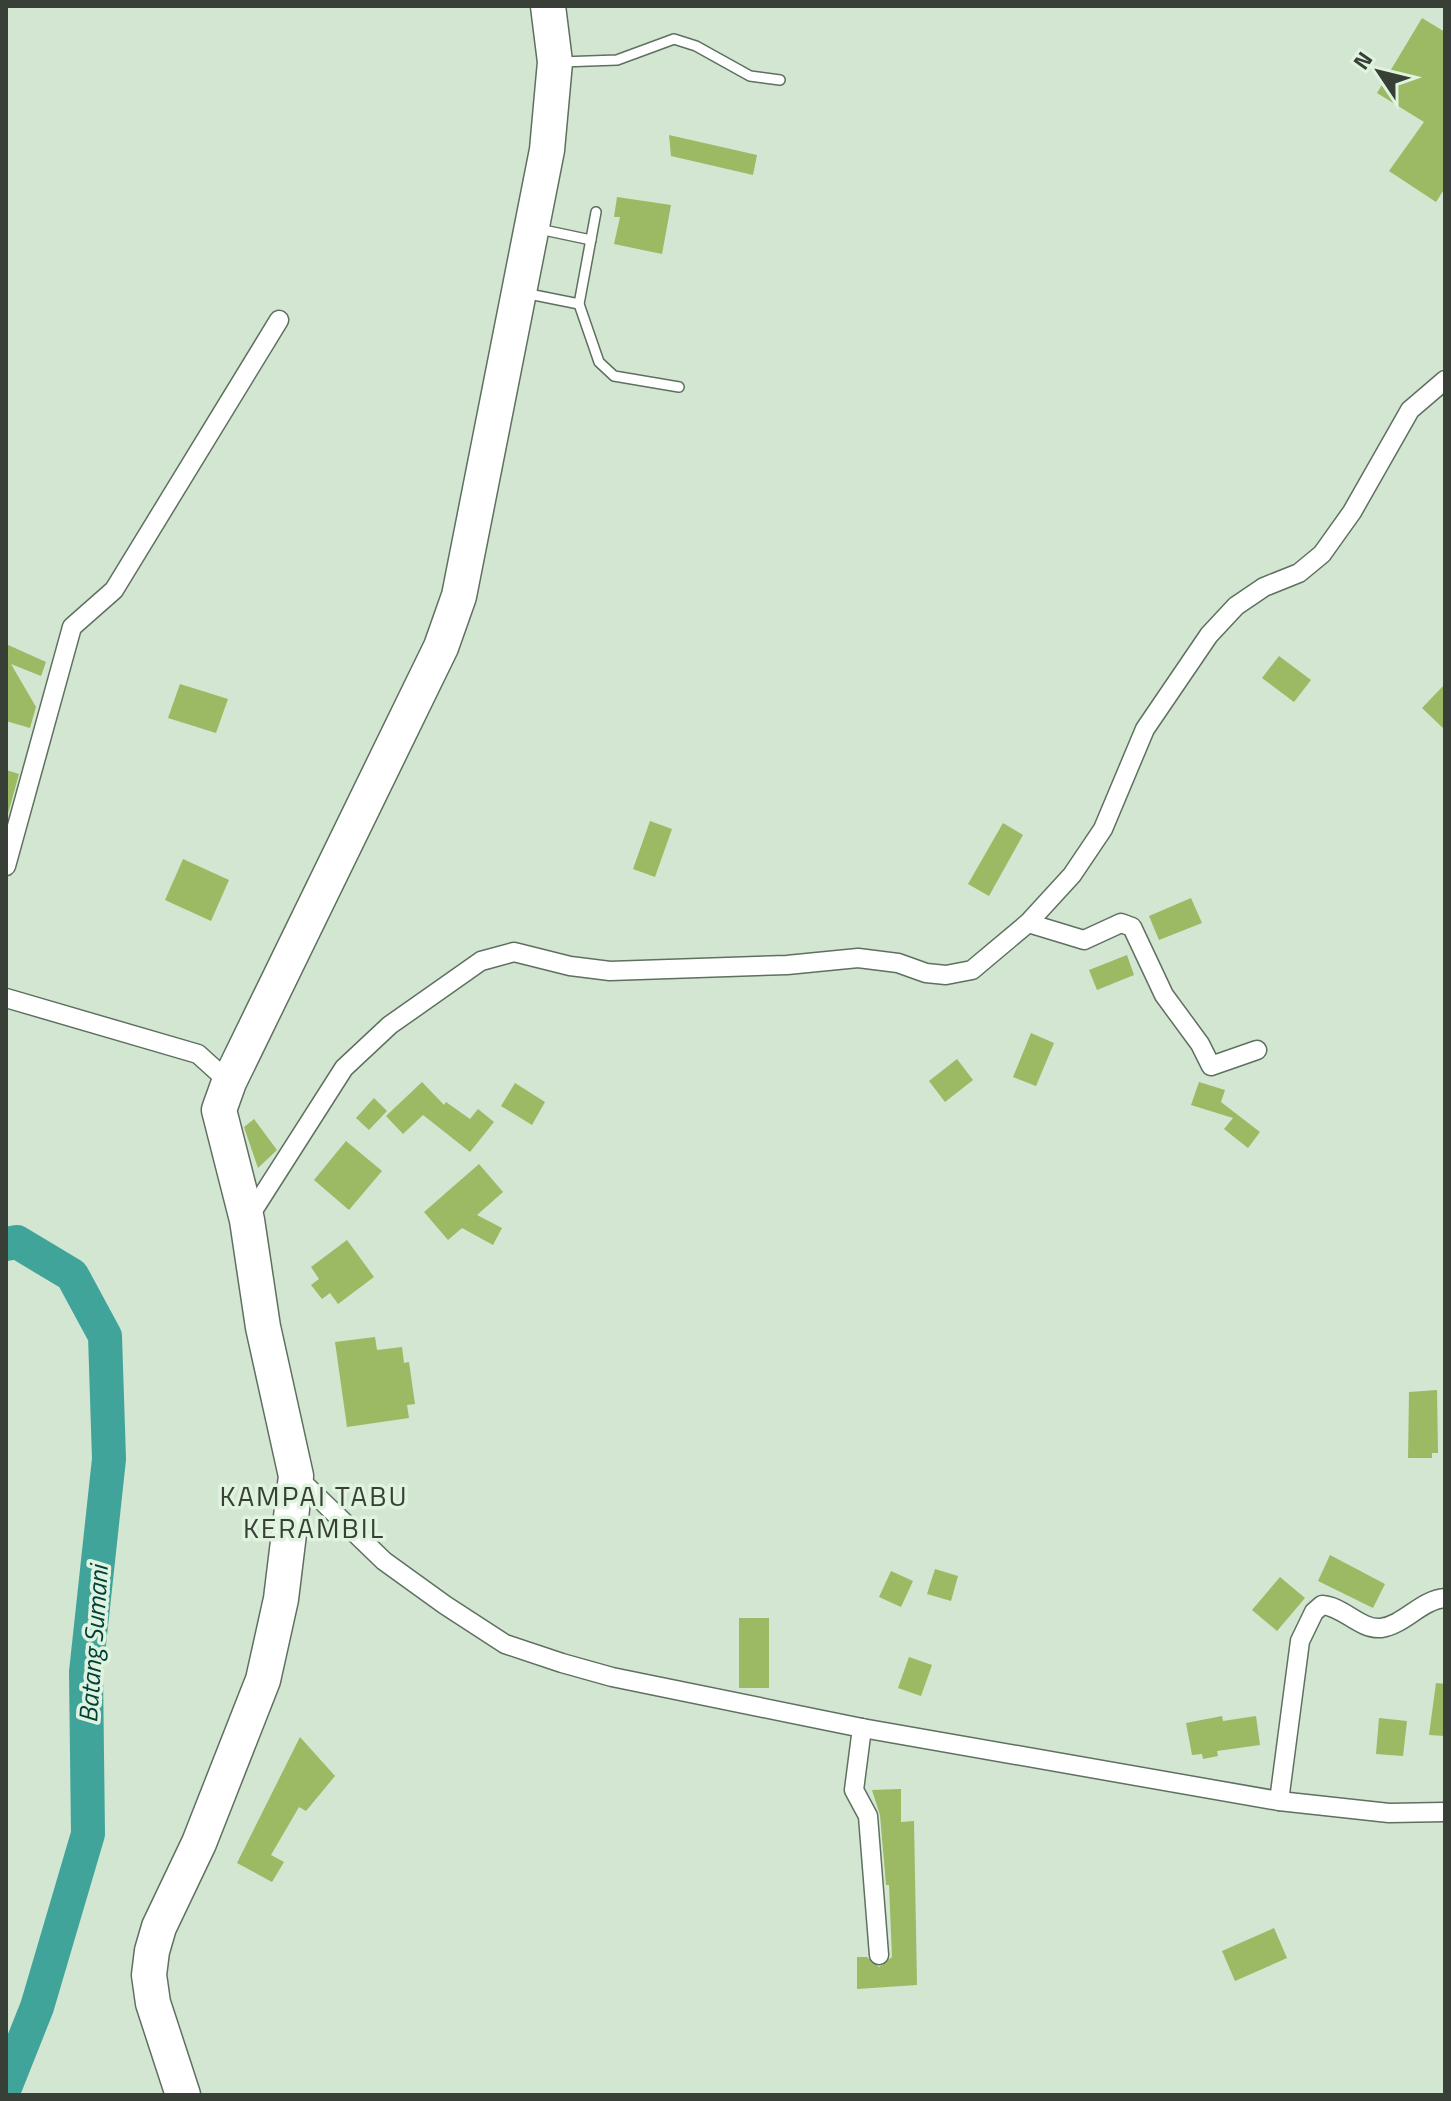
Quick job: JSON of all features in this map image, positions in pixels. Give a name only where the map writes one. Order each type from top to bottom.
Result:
[{"type":"highway","points":[[183,2095],[153,2003],[149,1975],[152,1951],[159,1927],[199,1843],[263,1680],[281,1599],[296,1476],[263,1327],[247,1220],[219,1110],[229,1082],[441,647],[459,596],[547,150],[555,62],[548,6]]},
{"type":"street","points":[[6,866],[72,627],[114,590],[279,320]]},
{"type":"street","points":[[247,1220],[344,1068],[390,1025],[481,961],[514,952],[570,966],[610,971],[678,966],[787,965],[858,958],[946,975],[972,970],[1028,923],[1062,888],[1097,840],[1145,729],[1209,635],[1236,606],[1264,587],[1299,573],[1322,554],[1352,512],[1410,410],[1445,380]]},
{"type":"street","points":[[1028,923],[1084,940],[1121,923],[1132,927],[1164,995],[1200,1044],[1207,1063],[1211,1066],[1257,1050]]},
{"type":"street","points":[[6,998],[198,1054],[229,1082]]},
{"type":"street","points":[[296,1476],[384,1561],[505,1644],[612,1677],[862,1728],[1279,1801],[1389,1813],[1445,1812]]},
{"type":"street","points":[[1279,1801],[1300,1641],[1314,1612],[1322,1605],[1331,1605],[1377,1628],[1387,1627],[1429,1602],[1445,1598]]},
{"type":"street","points":[[862,1728],[854,1790],[868,1816],[879,1955]]},
{"type":"lane","points":[[555,62],[617,60],[674,39],[696,46],[750,76],[780,80]]},
{"type":"lane","points":[[596,212],[579,304],[599,362],[607,373],[679,387]]},
{"type":"lane","points":[[532,227],[591,240]]},
{"type":"lane","points":[[520,292],[579,304]]},
{"type":"building","points":[[1422,18],[1445,32],[1445,188],[1436,202],[1389,171],[1424,122],[1377,93]]},
{"type":"building","points":[[669,135],[757,155],[753,175],[671,156]]},
{"type":"building","points":[[617,197],[671,205],[662,254],[614,244],[620,217],[614,217]]},
{"type":"building","points":[[6,644],[46,662],[41,676],[11,664],[36,707],[30,728],[6,721]]},
{"type":"building","points":[[1279,656],[1311,680],[1294,702],[1262,678]]},
{"type":"building","points":[[180,684],[228,699],[216,733],[168,718]]},
{"type":"building","points":[[1445,684],[1445,730],[1422,708]]},
{"type":"building","points":[[6,770],[19,774],[6,821]]},
{"type":"building","points":[[650,821],[672,829],[655,877],[633,869]]},
{"type":"building","points":[[1003,823],[1023,835],[989,896],[968,884]]},
{"type":"building","points":[[183,859],[229,880],[211,921],[165,900]]},
{"type":"building","points":[[1191,898],[1202,923],[1159,940],[1149,916]]},
{"type":"building","points":[[1127,955],[1134,975],[1097,990],[1089,970]]},
{"type":"building","points":[[1031,1033],[1054,1043],[1036,1086],[1013,1077]]},
{"type":"building","points":[[957,1059],[973,1080],[945,1102],[929,1081]]},
{"type":"building","points":[[422,1082],[444,1105],[446,1102],[470,1119],[478,1109],[494,1122],[470,1152],[423,1115],[403,1134],[386,1116]]},
{"type":"building","points":[[1199,1082],[1225,1090],[1221,1102],[1260,1132],[1248,1148],[1224,1129],[1233,1118],[1191,1105]]},
{"type":"building","points":[[515,1083],[545,1102],[532,1125],[501,1106]]},
{"type":"building","points":[[374,1098],[387,1111],[369,1130],[356,1118]]},
{"type":"building","points":[[254,1119],[277,1150],[258,1168],[244,1127]]},
{"type":"building","points":[[346,1141],[382,1171],[349,1210],[314,1180]]},
{"type":"building","points":[[479,1164],[503,1192],[477,1215],[502,1228],[493,1245],[462,1228],[448,1240],[424,1212]]},
{"type":"building","points":[[347,1240],[374,1277],[338,1304],[330,1293],[322,1299],[311,1285],[319,1279],[311,1267]]},
{"type":"building","points":[[375,1337],[377,1350],[402,1347],[404,1363],[409,1362],[415,1404],[407,1405],[409,1418],[347,1427],[335,1342]]},
{"type":"building","points":[[1437,1390],[1438,1453],[1432,1453],[1432,1458],[1408,1458],[1409,1392]]},
{"type":"building","points":[[1330,1555],[1385,1584],[1373,1608],[1318,1581]]},
{"type":"building","points":[[935,1569],[958,1576],[951,1601],[927,1594]]},
{"type":"building","points":[[891,1571],[913,1581],[901,1607],[879,1597]]},
{"type":"building","points":[[1280,1577],[1305,1598],[1277,1631],[1252,1610]]},
{"type":"building","points":[[739,1618],[769,1618],[769,1688],[739,1688]]},
{"type":"building","points":[[909,1657],[932,1665],[921,1696],[898,1688]]},
{"type":"building","points":[[1436,1683],[1445,1684],[1445,1736],[1429,1735]]},
{"type":"building","points":[[1222,1716],[1223,1721],[1256,1716],[1260,1745],[1217,1751],[1218,1756],[1203,1759],[1202,1754],[1192,1755],[1186,1723]]},
{"type":"building","points":[[1379,1718],[1407,1721],[1403,1756],[1376,1754]]},
{"type":"building","points":[[300,1737],[335,1776],[306,1811],[299,1807],[271,1855],[284,1862],[272,1882],[237,1863]]},
{"type":"building","points":[[901,1789],[901,1822],[914,1821],[917,1985],[857,1989],[857,1957],[867,1957],[879,1967],[892,1957],[889,1885],[886,1885],[880,1815],[872,1790]]},
{"type":"building","points":[[1274,1928],[1287,1958],[1235,1981],[1222,1951]]},
{"type":"waterway","name":"Batang Sumani","points":[[6,1244],[17,1242],[72,1275],[105,1336],[109,1459],[86,1672],[88,1834],[37,2007],[6,2085]]},
{"type":"district","name":"KAMPAI TABU KERAMBIL","points":[[314,1511]]}]
